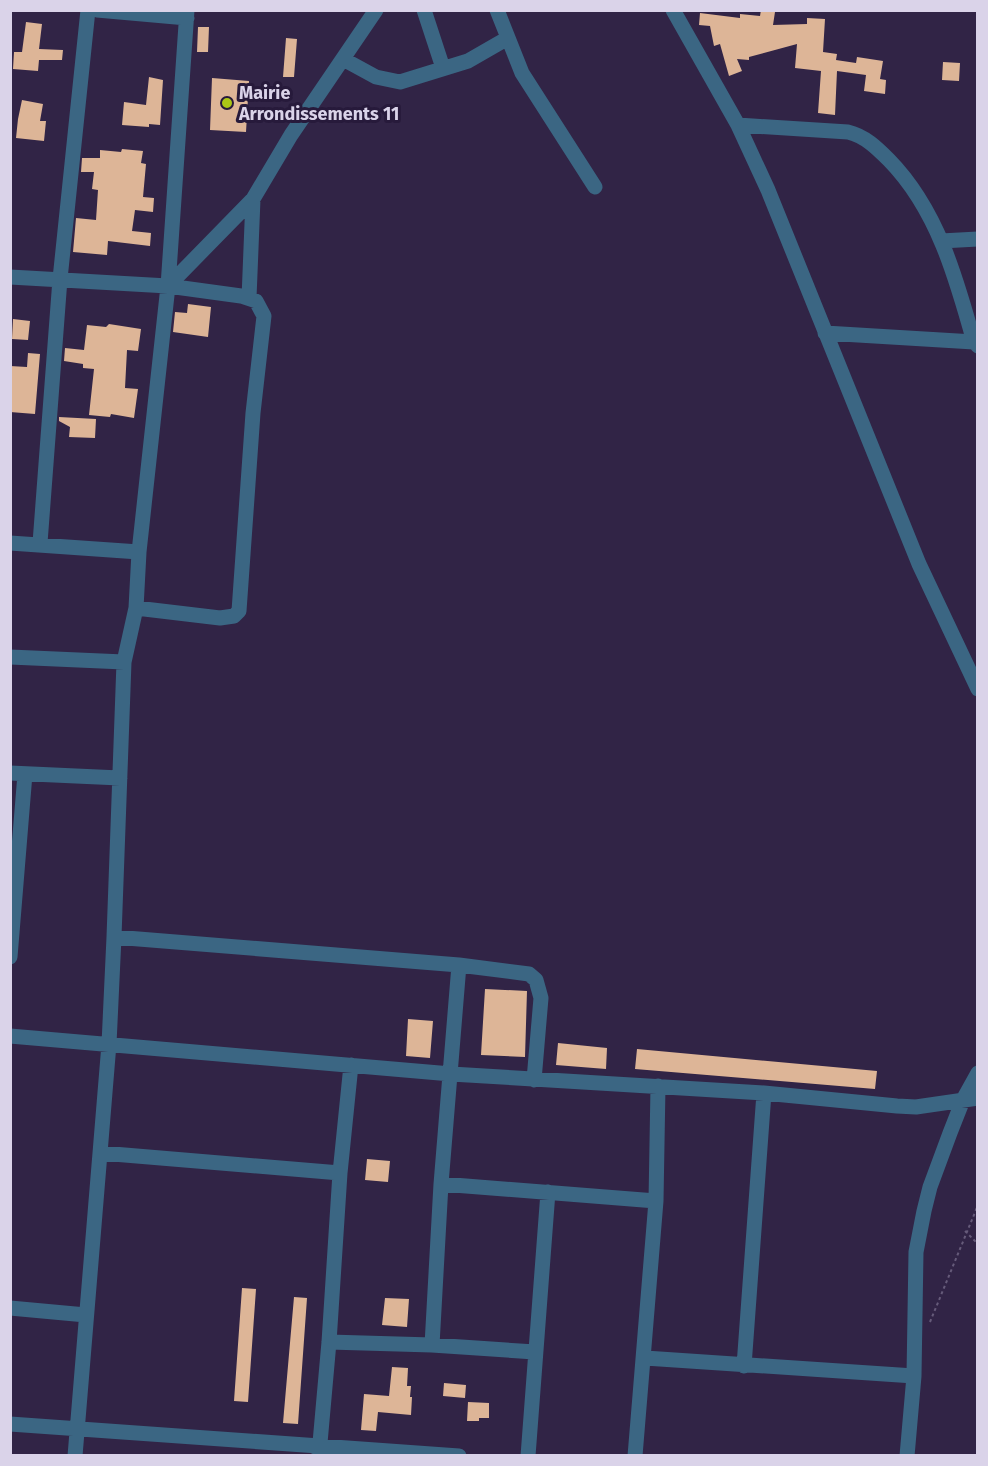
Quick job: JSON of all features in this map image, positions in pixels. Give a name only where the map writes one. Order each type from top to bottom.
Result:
[{"type":"street","points":[[40,543],[60,279],[88,10]]},
{"type":"street","points":[[75,1455],[108,1044],[124,662],[136,608],[139,552],[168,286],[187,14],[97,10]]},
{"type":"street","points":[[168,286],[253,199],[291,135],[376,10]]},
{"type":"street","points":[[424,10],[443,69]]},
{"type":"street","points":[[497,10],[522,72],[595,187]]},
{"type":"street","points":[[673,10],[738,125],[768,190],[919,564],[978,689]]},
{"type":"street","points":[[343,59],[376,77],[400,82],[468,61],[508,38]]},
{"type":"street","points":[[738,125],[831,130],[860,135],[898,169],[927,208],[962,297],[976,344],[825,333]]},
{"type":"street","points":[[249,298],[253,199]]},
{"type":"street","points":[[941,241],[978,239]]},
{"type":"street","points":[[10,277],[168,286],[249,298],[256,301],[264,316],[253,413],[238,611],[234,616],[220,618],[136,608]]},
{"type":"street","points":[[10,543],[40,543],[139,552]]},
{"type":"street","points":[[10,657],[124,662]]},
{"type":"street","points":[[10,957],[18,774],[120,778]]},
{"type":"street","points":[[114,937],[459,965],[529,974],[536,980],[541,998],[534,1080]]},
{"type":"street","points":[[432,1345],[441,1184],[459,965]]},
{"type":"street","points":[[10,1036],[451,1074],[764,1093],[916,1107],[970,1099]]},
{"type":"street","points":[[319,1451],[340,1173],[351,1065]]},
{"type":"street","points":[[907,1455],[915,1376],[916,1252],[930,1187],[970,1099],[978,1073]]},
{"type":"street","points":[[636,1455],[656,1201],[658,1086]]},
{"type":"street","points":[[744,1366],[764,1093]]},
{"type":"street","points":[[101,1153],[340,1173]]},
{"type":"street","points":[[441,1184],[656,1201]]},
{"type":"street","points":[[528,1455],[548,1192]]},
{"type":"street","points":[[10,1308],[86,1314]]},
{"type":"street","points":[[329,1342],[432,1345],[535,1352]]},
{"type":"street","points":[[645,1358],[915,1376]]},
{"type":"street","points":[[10,1424],[319,1451],[459,1455]]},
{"type":"path","points":[[927,1330],[965,1231],[978,1205]]},
{"type":"path","points":[[965,1231],[978,1244]]},
{"type":"building","points":[[761,10],[775,12],[773,25],[807,24],[807,18],[825,19],[823,52],[837,54],[836,60],[856,63],[857,57],[883,61],[880,79],[886,80],[885,94],[864,91],[866,75],[837,71],[835,115],[818,113],[821,71],[795,68],[797,44],[749,57],[749,60],[737,59],[742,71],[729,76],[720,44],[714,46],[710,26],[699,25],[700,13],[740,18],[740,14],[760,16]]},
{"type":"building","points":[[26,22],[42,24],[39,49],[63,50],[62,60],[39,60],[38,71],[13,69],[14,52],[22,52]]},
{"type":"building","points":[[198,27],[209,27],[208,52],[197,52]]},
{"type":"building","points":[[286,38],[297,39],[294,77],[283,77]]},
{"type":"building","points":[[943,62],[960,63],[959,81],[942,80]]},
{"type":"building","points":[[149,77],[163,80],[160,125],[149,124],[149,127],[122,125],[124,102],[146,105]]},
{"type":"building","points":[[212,78],[249,81],[246,132],[210,130]]},
{"type":"building","points":[[22,100],[43,104],[40,121],[46,121],[44,141],[16,138]]},
{"type":"building","points":[[122,149],[143,151],[141,163],[146,164],[143,197],[154,198],[153,212],[135,210],[132,231],[151,233],[150,246],[108,241],[107,255],[73,252],[76,218],[96,220],[98,190],[92,189],[94,172],[81,172],[82,158],[100,158],[100,150],[121,152]]},
{"type":"building","points":[[188,304],[211,307],[208,337],[173,332],[175,312],[187,313]]},
{"type":"building","points":[[13,319],[30,321],[28,340],[12,339]]},
{"type":"building","points":[[109,324],[141,329],[138,351],[127,350],[125,388],[138,389],[134,418],[111,414],[110,417],[89,415],[94,369],[83,368],[83,364],[64,361],[65,348],[84,350],[87,325],[106,327]]},
{"type":"building","points":[[28,353],[40,354],[35,414],[10,412],[10,366],[27,367]]},
{"type":"building","points":[[59,417],[96,419],[95,438],[69,437],[70,427],[59,421]]},
{"type":"building","points":[[485,989],[527,991],[525,1057],[481,1055]]},
{"type":"building","points":[[408,1019],[433,1021],[430,1058],[406,1056]]},
{"type":"building","points":[[558,1043],[607,1048],[606,1069],[556,1065]]},
{"type":"building","points":[[637,1049],[877,1071],[875,1089],[635,1069]]},
{"type":"building","points":[[367,1159],[390,1161],[388,1182],[365,1180]]},
{"type":"building","points":[[242,1288],[256,1289],[248,1402],[234,1401]]},
{"type":"building","points":[[294,1297],[307,1298],[298,1424],[283,1423]]},
{"type":"building","points":[[385,1298],[409,1299],[407,1327],[382,1325]]},
{"type":"building","points":[[392,1367],[408,1368],[407,1386],[411,1386],[410,1397],[412,1397],[411,1415],[378,1412],[376,1431],[361,1430],[364,1394],[389,1396]]},
{"type":"building","points":[[444,1383],[466,1385],[465,1398],[443,1396]]},
{"type":"building","points":[[468,1402],[489,1403],[489,1418],[467,1421]]},
{"type":"place","name":"Mairie Arrondissements 11","points":[[227,103]]}]
